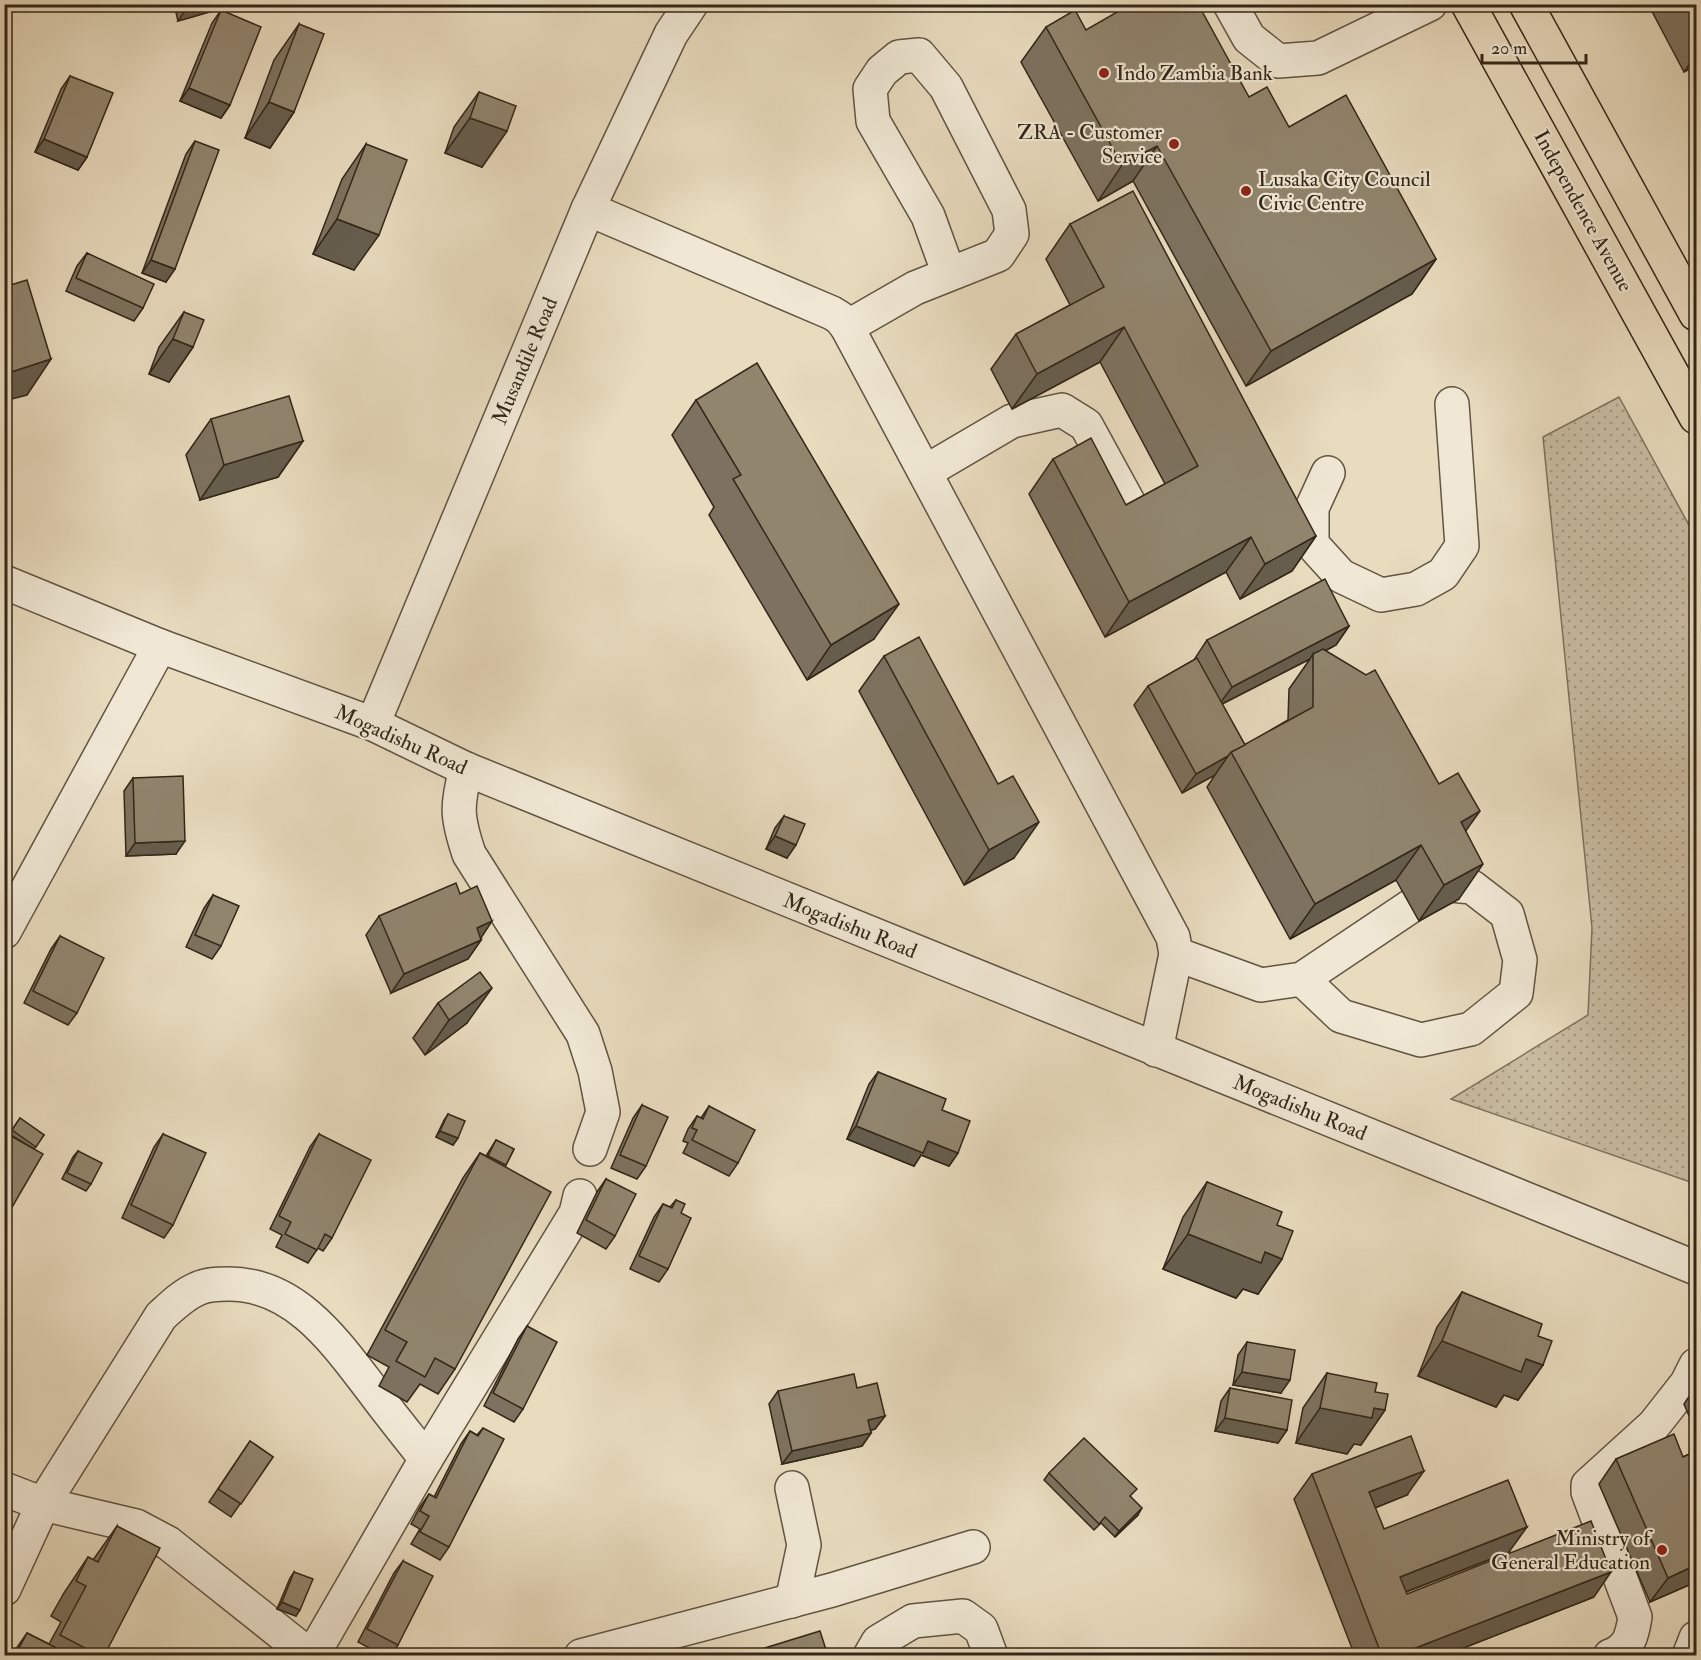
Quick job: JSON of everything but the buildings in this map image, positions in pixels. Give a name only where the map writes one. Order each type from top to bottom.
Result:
[{"type":"main road","name":"Independence Avenue","points":[[1468,4],[1696,417]]},
{"type":"main road","points":[[1526,4],[1696,314]]},
{"type":"street","name":"Musandile Road","points":[[373,724],[588,209],[670,34],[691,4]]},
{"type":"street","points":[[1230,4],[1249,38],[1278,62],[1318,58],[1430,4]]},
{"type":"street","points":[[847,327],[915,288],[998,255],[1012,234],[1009,210],[946,87],[919,56],[899,57],[882,71],[870,89],[873,121],[928,216],[949,274]]},
{"type":"street","points":[[588,209],[832,313],[840,318],[847,327],[1173,937],[1176,954],[1156,1050]]},
{"type":"street","points":[[1328,473],[1312,508],[1312,544],[1341,576],[1381,595],[1416,589],[1443,574],[1462,546],[1452,404]]},
{"type":"street","points":[[925,472],[1012,421],[1062,410],[1086,425],[1133,511]]},
{"type":"street","name":"Mogadishu Road","points":[[4,582],[160,646],[373,724],[466,769],[1696,1268]]},
{"type":"street","points":[[4,932],[160,646]]},
{"type":"street","points":[[466,769],[459,796],[459,824],[469,854],[583,1034],[595,1071],[603,1112],[590,1149]]},
{"type":"street","points":[[1302,979],[1341,1016],[1421,1040],[1471,1029],[1516,993],[1520,960],[1507,914],[1472,887],[1451,885]]},
{"type":"street","points":[[1176,954],[1261,986],[1302,979],[1411,906]]},
{"type":"street","points":[[4,1489],[44,1504],[136,1526],[168,1543],[311,1656],[426,1459],[576,1213],[580,1196]]},
{"type":"street","points":[[4,1589],[44,1504],[161,1316],[176,1302],[198,1288],[217,1284],[241,1284],[261,1289],[287,1300],[312,1318],[336,1343],[426,1459]]},
{"type":"street","points":[[1610,1656],[1622,1652],[1632,1637],[1635,1617],[1588,1492],[1588,1485],[1654,1425],[1687,1383],[1696,1365]]},
{"type":"street","points":[[792,1488],[804,1545],[792,1601]]},
{"type":"street","points":[[581,1656],[792,1601],[973,1547]]},
{"type":"street","points":[[870,1656],[878,1642],[913,1621],[963,1616],[981,1629],[991,1656]]},
{"type":"street","points":[[1689,1656],[1696,1638]]},
{"type":"shaded area","points":[[1619,397],[1696,538],[1696,1184],[1451,1099],[1588,1015],[1592,928],[1543,437]]},
{"type":"place","name":"Indo Zambia Bank","points":[[1104,73]]},
{"type":"place","name":"ZRA - Customer Service","points":[[1174,144]]},
{"type":"place","name":"Lusaka City Council Civic Centre","points":[[1246,191]]},
{"type":"place","name":"Ministry of General Education","points":[[1662,1550]]}]
